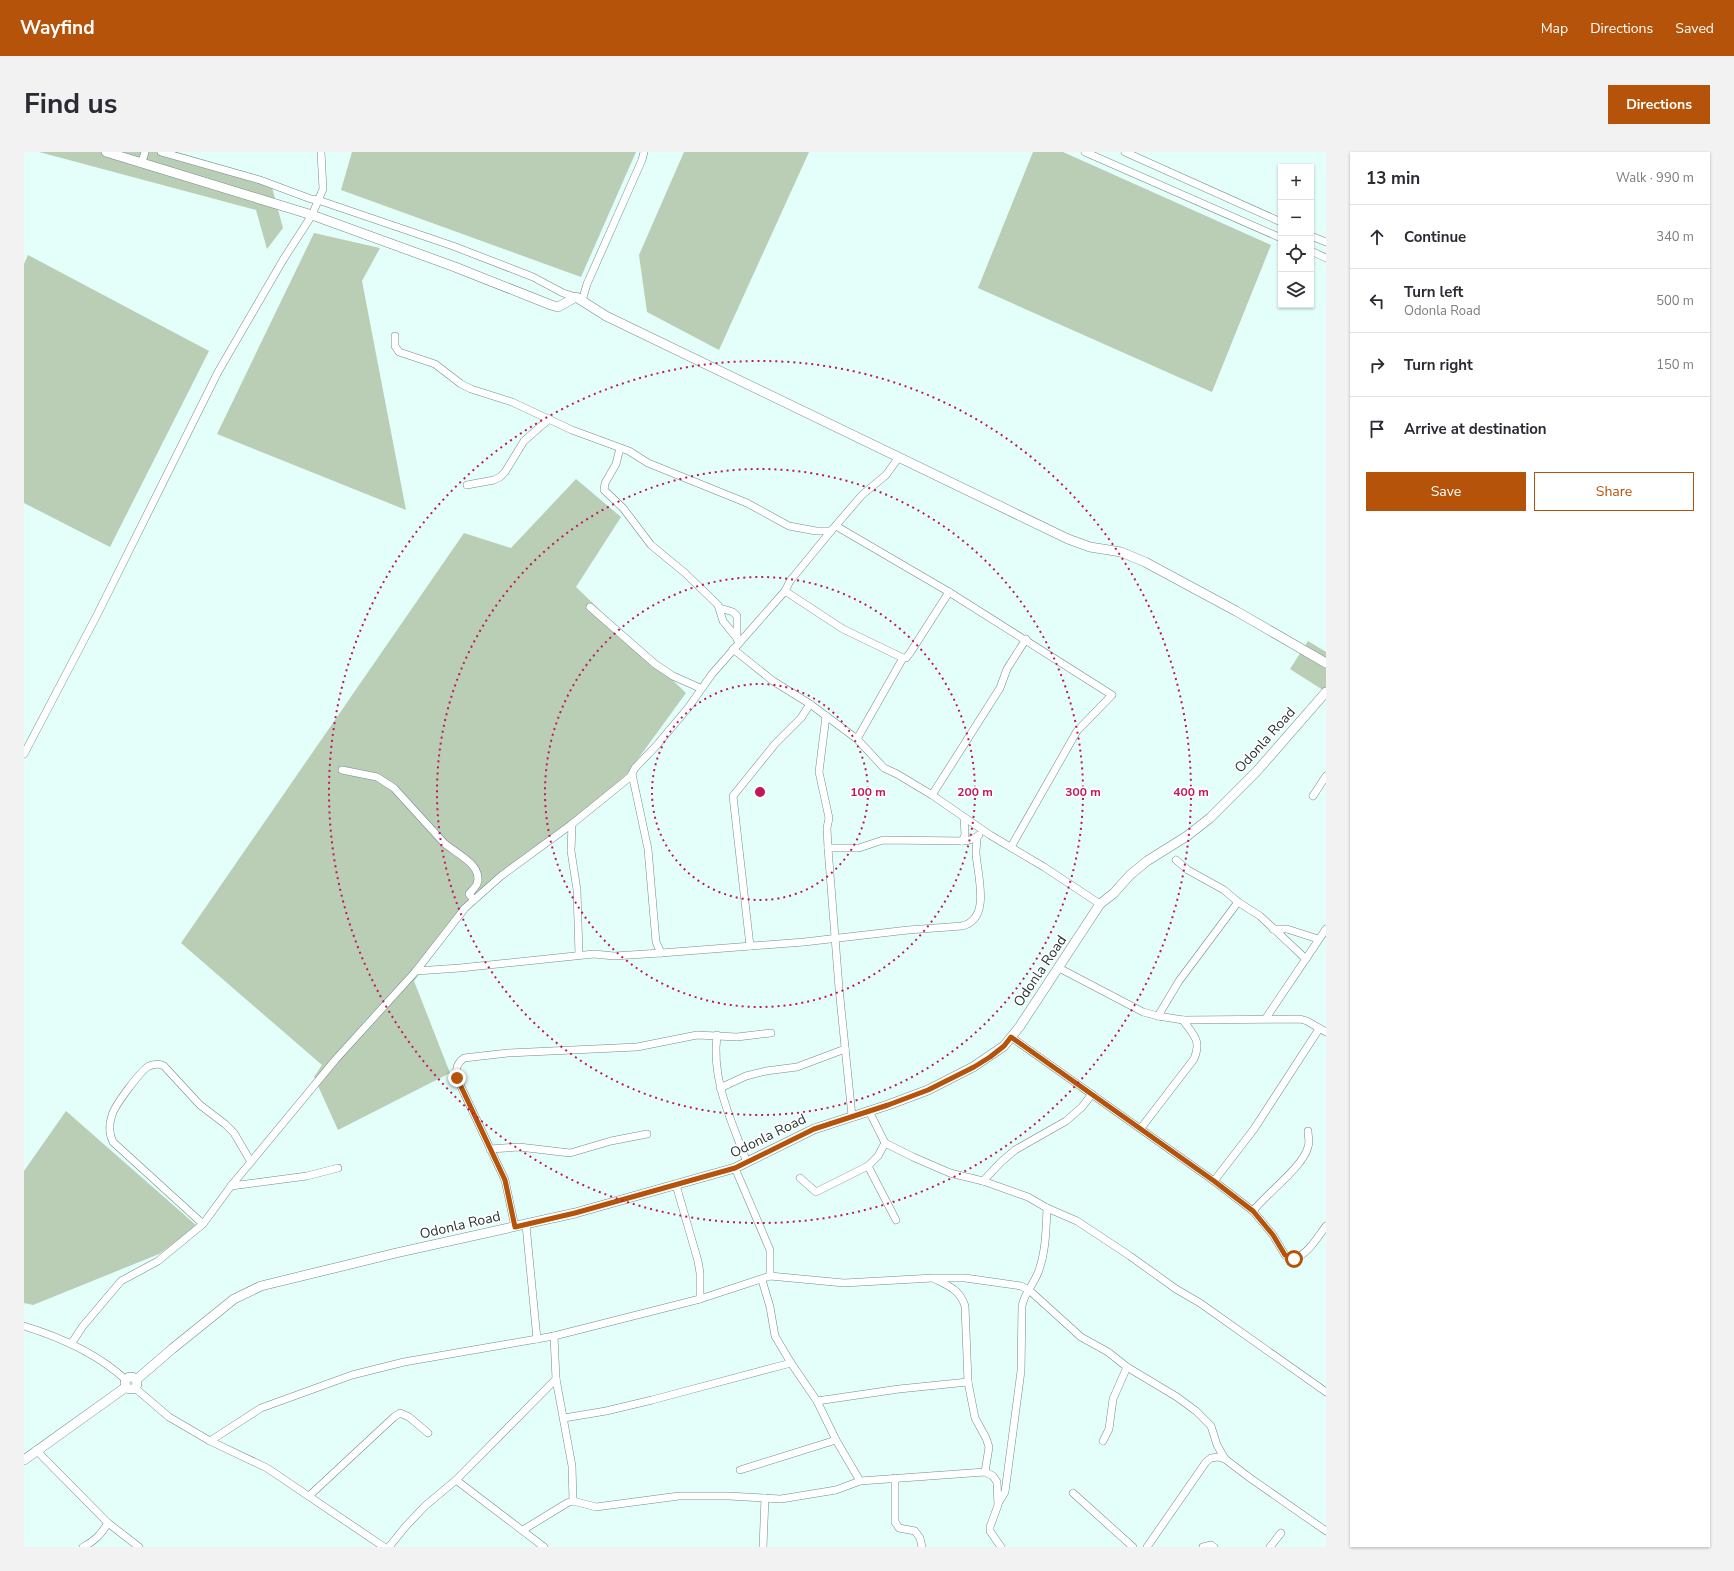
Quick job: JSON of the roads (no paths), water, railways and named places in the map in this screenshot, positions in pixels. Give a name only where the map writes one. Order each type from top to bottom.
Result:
[{"type":"street","points":[[106,152],[312,215],[455,267],[558,307],[579,299],[642,160],[644,152]]},
{"type":"street","points":[[142,162],[145,152]]},
{"type":"street","points":[[161,152],[260,180],[311,199],[318,200],[453,246],[534,277],[563,293],[579,299],[606,316],[1075,542],[1090,547],[1121,552],[1144,562],[1236,611],[1326,664]]},
{"type":"street","points":[[24,754],[97,615],[218,372],[283,260],[312,215],[323,189],[321,152]]},
{"type":"street","points":[[1085,152],[1278,237]]},
{"type":"street","points":[[1125,152],[1278,221]]},
{"type":"street","points":[[1314,237],[1326,242]]},
{"type":"street","points":[[1314,252],[1326,258]]},
{"type":"street","points":[[395,336],[395,346],[399,352],[435,364],[471,390],[512,402],[572,430],[629,451],[648,463],[747,503],[789,526],[816,531],[833,528],[949,592],[1026,639],[1112,695],[1077,731],[1011,847]]},
{"type":"street","points":[[467,485],[494,480],[500,477],[505,472],[524,441],[549,419]]},
{"type":"street","points":[[620,448],[616,464],[605,483],[604,490],[623,508],[651,544],[685,573],[720,608],[733,612],[737,616],[738,641]]},
{"type":"street","points":[[71,1344],[83,1326],[121,1281],[158,1261],[203,1224],[231,1186],[336,1059],[416,971],[466,908],[501,876],[572,824],[632,774],[688,708],[700,688],[738,641],[784,591],[820,543],[862,496],[886,475],[899,457]]},
{"type":"street","points":[[816,531],[820,543]]},
{"type":"street","points":[[784,591],[843,629],[903,658]]},
{"type":"street","points":[[857,739],[903,658],[906,658],[910,653],[949,592]]},
{"type":"street","points":[[590,607],[655,664],[673,676],[700,688]]},
{"type":"street","points":[[720,608],[723,621],[738,641]]},
{"type":"street","points":[[932,795],[1000,688],[1007,669],[1026,639]]},
{"type":"street","points":[[733,649],[773,681],[810,704],[857,739],[884,768],[932,795],[982,830],[1044,867],[1100,904]]},
{"type":"street","name":"Odonla Road","points":[[24,1460],[36,1450],[131,1384],[214,1315],[248,1291],[278,1281],[315,1272],[575,1213],[676,1186],[735,1168],[814,1129],[928,1090],[974,1067],[1004,1046],[1011,1037],[1059,968],[1100,904],[1114,893],[1130,875],[1147,861],[1187,836],[1210,818],[1257,771],[1325,697]]},
{"type":"street","points":[[750,946],[733,796],[775,744],[801,718],[810,704]]},
{"type":"street","points":[[826,716],[819,772],[829,818],[827,828],[835,939],[852,1116]]},
{"type":"street","points":[[342,770],[377,777],[394,788],[444,844],[475,868],[478,876],[477,884],[469,894],[474,900]]},
{"type":"street","points":[[632,774],[648,849],[656,942],[661,953]]},
{"type":"street","points":[[1313,796],[1326,776]]},
{"type":"street","points":[[964,818],[964,841]]},
{"type":"street","points":[[572,824],[571,851],[577,890],[579,955]]},
{"type":"street","points":[[416,971],[460,968],[579,955],[594,954],[614,956],[835,939],[969,924],[975,919],[980,904],[979,870],[976,854],[977,837],[982,830]]},
{"type":"street","points":[[828,848],[859,848],[883,840],[964,841],[977,837]]},
{"type":"street","points":[[964,841],[976,854]]},
{"type":"street","points":[[1176,860],[1188,870],[1224,890],[1238,902],[1260,916],[1306,960]]},
{"type":"street","points":[[1158,1016],[1179,981],[1238,902]]},
{"type":"street","points":[[1273,929],[1287,929],[1318,939]]},
{"type":"street","points":[[1266,1018],[1326,929]]},
{"type":"street","points":[[1059,968],[1143,1012],[1158,1016],[1183,1020],[1266,1018],[1300,1019],[1307,1021],[1326,1032]]},
{"type":"street","points":[[1141,1128],[1194,1059],[1198,1044],[1183,1020]]},
{"type":"street","points":[[1214,1181],[1254,1128],[1319,1029]]},
{"type":"street","points":[[515,1227],[505,1180],[457,1078],[456,1069],[458,1062],[464,1058],[508,1053],[637,1047],[697,1035],[737,1037],[771,1033]]},
{"type":"street","points":[[717,1035],[715,1059],[720,1088],[726,1109],[747,1163]]},
{"type":"street","points":[[1011,1037],[1141,1128],[1253,1211],[1273,1235],[1285,1255],[1294,1259],[1302,1256],[1326,1226]]},
{"type":"street","points":[[720,1088],[746,1076],[797,1066],[845,1049]]},
{"type":"street","points":[[203,1224],[113,1142],[109,1129],[112,1115],[131,1084],[148,1066],[156,1064],[164,1066],[200,1105],[234,1133],[251,1162]]},
{"type":"street","points":[[984,1181],[1001,1162],[1016,1150],[1066,1121],[1082,1107],[1092,1094]]},
{"type":"street","points":[[869,1111],[885,1143],[950,1173],[984,1181],[1028,1197],[1047,1208],[1077,1221],[1176,1289],[1200,1303],[1324,1389]]},
{"type":"street","points":[[1253,1211],[1289,1174],[1306,1153],[1309,1142],[1308,1131]]},
{"type":"street","points":[[490,1149],[519,1146],[570,1153],[611,1141],[647,1134]]},
{"type":"street","points":[[800,1178],[816,1192],[868,1166],[878,1156],[885,1143]]},
{"type":"street","points":[[868,1166],[896,1220]]},
{"type":"street","points":[[231,1186],[307,1176],[338,1168]]},
{"type":"street","points":[[735,1168],[770,1250],[770,1276]]},
{"type":"street","points":[[676,1186],[698,1261],[700,1273],[700,1299]]},
{"type":"street","points":[[1001,1547],[990,1531],[990,1527],[1004,1492],[1022,1371],[1022,1306],[1024,1297],[1035,1280],[1042,1259],[1046,1235],[1047,1208]]},
{"type":"street","points":[[526,1225],[537,1339]]},
{"type":"street","points":[[210,1441],[261,1408],[352,1375],[404,1362],[554,1336],[700,1299],[762,1280],[770,1276],[844,1283],[933,1278],[965,1278],[1014,1285],[1029,1290],[1068,1327],[1081,1337],[1108,1352],[1127,1367],[1154,1382],[1196,1411],[1211,1426],[1217,1445],[1225,1459]]},
{"type":"street","points":[[933,1278],[957,1290],[962,1297],[965,1306],[968,1382],[975,1418],[986,1438],[989,1447],[985,1472]]},
{"type":"street","points":[[762,1280],[770,1307],[774,1334],[791,1363],[817,1401],[836,1440],[860,1481]]},
{"type":"street","points":[[24,1326],[71,1344],[95,1357],[117,1372],[169,1417],[210,1441],[267,1468],[384,1547]]},
{"type":"street","points":[[554,1336],[556,1379],[572,1466],[573,1501]]},
{"type":"street","points":[[564,1418],[606,1411],[652,1400],[791,1363]]},
{"type":"street","points":[[1103,1441],[1109,1429],[1113,1399],[1127,1367]]},
{"type":"street","points":[[389,1547],[425,1506],[456,1480],[556,1379]]},
{"type":"street","points":[[817,1401],[899,1389],[968,1382]]},
{"type":"street","points":[[309,1496],[400,1413],[409,1417],[428,1433]]},
{"type":"street","points":[[740,1470],[836,1440]]},
{"type":"street","points":[[1147,1547],[1206,1462],[1211,1458],[1217,1445]]},
{"type":"street","points":[[36,1450],[108,1523],[139,1547]]},
{"type":"street","points":[[1211,1458],[1218,1457],[1225,1459],[1326,1531]]},
{"type":"street","points":[[523,1530],[567,1503],[573,1501],[596,1507],[679,1496],[729,1496],[781,1499],[819,1494],[836,1490],[860,1481],[985,1472],[993,1476],[997,1482],[998,1505]]},
{"type":"street","points":[[895,1478],[895,1522],[899,1528],[915,1532],[920,1538],[922,1547]]},
{"type":"street","points":[[456,1480],[544,1547]]},
{"type":"street","points":[[1073,1493],[1133,1547]]},
{"type":"street","points":[[763,1547],[765,1498]]},
{"type":"street","points":[[83,1547],[91,1543],[100,1535],[108,1523]]},
{"type":"street","points":[[1270,1547],[1281,1533]]},
{"type":"street","points":[[1203,1547],[1211,1545],[1214,1547]]}]
